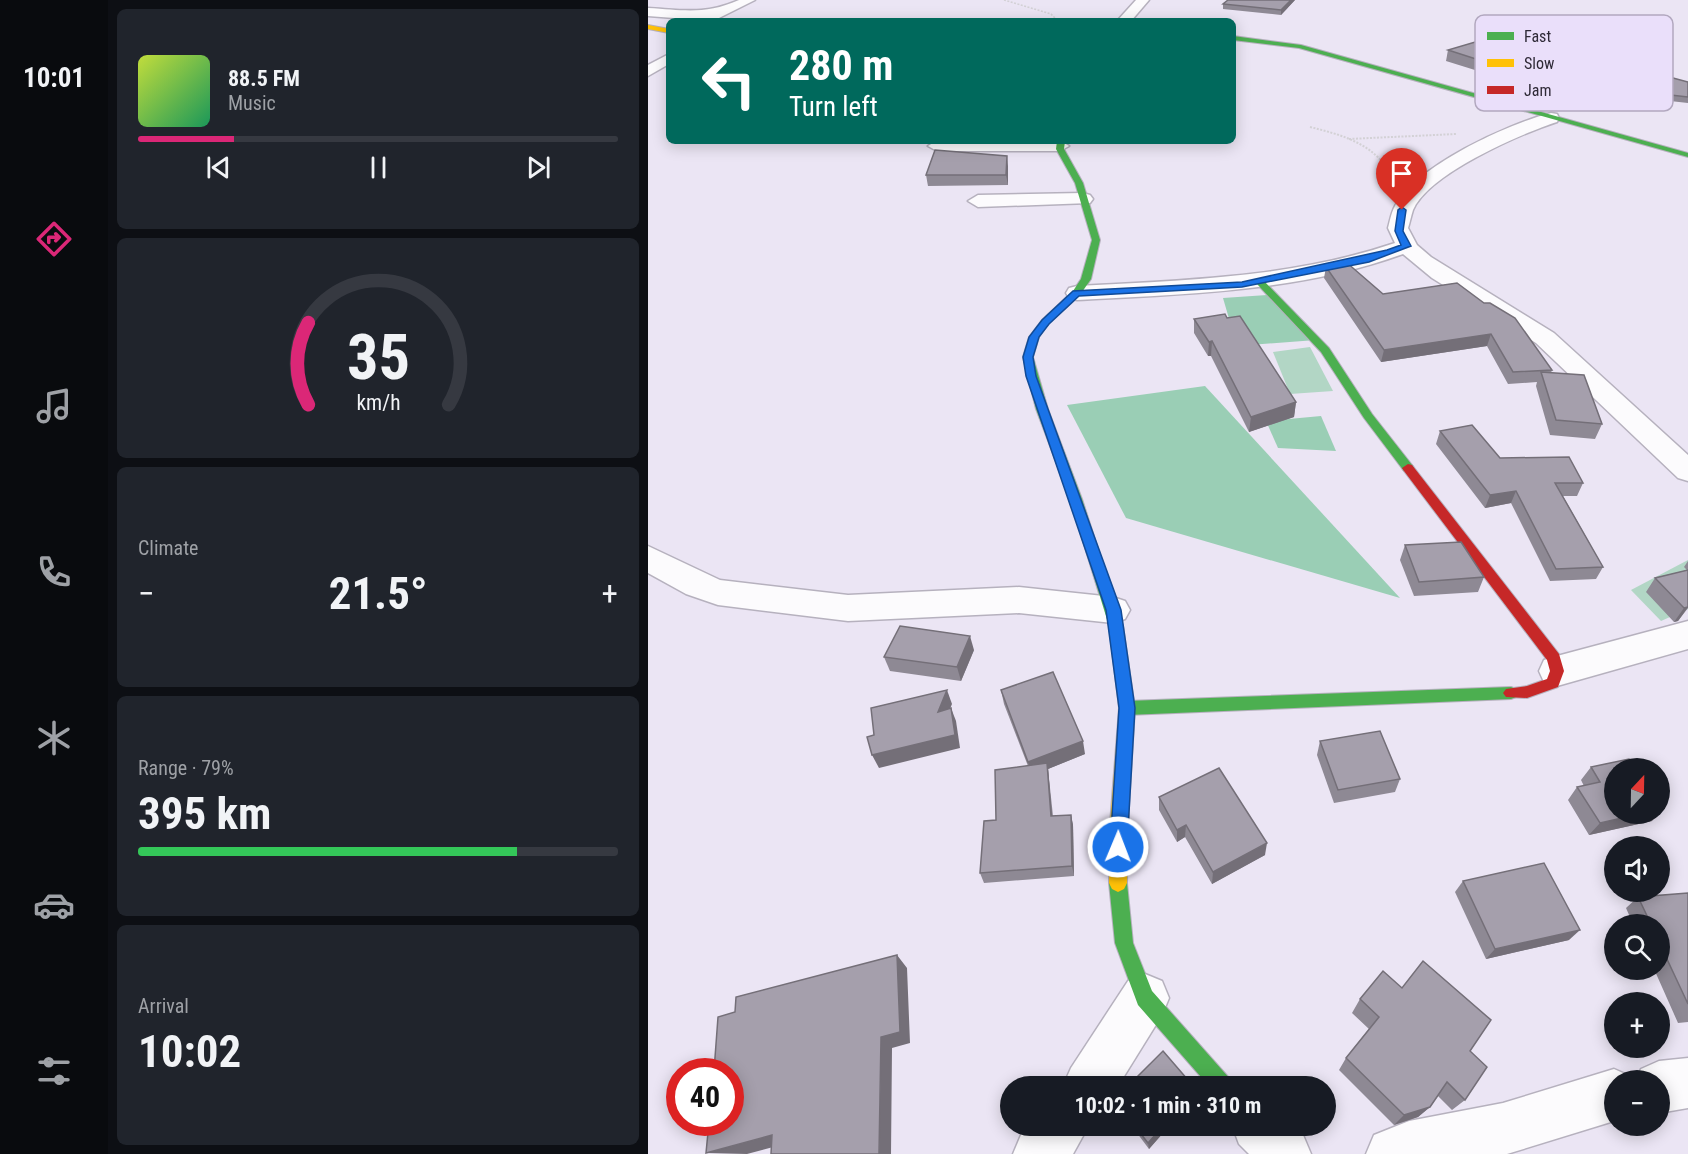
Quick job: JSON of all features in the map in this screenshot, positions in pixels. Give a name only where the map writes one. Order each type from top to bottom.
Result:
[{"type":"street","points":[[710,18],[749,0]]},
{"type":"street","points":[[1127,18],[1143,0]]},
{"type":"street","points":[[648,12],[701,15],[722,13]]},
{"type":"street","points":[[648,27],[666,30]]},
{"type":"street","points":[[1236,38],[1309,49],[1475,96]]},
{"type":"street","points":[[648,71],[666,60]]},
{"type":"street","points":[[1526,111],[1688,155]]},
{"type":"street","points":[[1551,118],[1501,135],[1425,182],[1409,198],[1399,221],[1399,231],[1406,246],[1456,282],[1526,323],[1545,338],[1688,471]]},
{"type":"street","points":[[937,146],[1019,144]]},
{"type":"street","points":[[1060,144],[1079,183],[1094,226],[1096,240],[1086,279],[1077,293],[1045,322],[1034,337],[1028,357],[1042,409],[1076,499],[1113,610],[1127,708],[1119,824],[1118,893],[1124,943],[1145,998],[1213,1076]]},
{"type":"street","points":[[978,201],[1083,199]]},
{"type":"street","points":[[1077,293],[1260,282],[1369,259],[1406,246]]},
{"type":"street","points":[[1127,708],[1527,692],[1553,683],[1557,671],[1554,658],[1368,416],[1325,350],[1260,282]]},
{"type":"street","points":[[648,558],[698,585],[718,592],[848,608],[1019,600],[1113,610]]},
{"type":"street","points":[[1557,671],[1688,635]]},
{"type":"street","points":[[1095,1076],[1145,998]]},
{"type":"street","points":[[1670,1085],[1688,1083]]},
{"type":"street","points":[[1393,1154],[1409,1148],[1503,1129],[1604,1098]]},
{"type":"street","points":[[1040,1154],[1054,1136]]},
{"type":"street","points":[[1268,1136],[1284,1154]]},
{"type":"path","points":[[1004,0],[1051,14],[1055,18]]},
{"type":"path","points":[[1310,127],[1348,139],[1381,160],[1385,165],[1385,183],[1409,198]]},
{"type":"path","points":[[1348,139],[1447,133],[1501,135]]},
{"type":"green space","points":[[1267,295],[1316,340],[1237,346],[1223,298]]},
{"type":"green space","points":[[1310,347],[1333,391],[1290,394],[1273,352]]},
{"type":"green space","points":[[1205,386],[1400,598],[1126,518],[1067,405]]},
{"type":"green space","points":[[1321,416],[1336,451],[1278,448],[1266,421]]},
{"type":"green space","points":[[1688,560],[1688,609],[1661,621],[1631,590]]},
{"type":"building","points":[[1228,0],[1291,0],[1281,10],[1223,4]]},
{"type":"building","points":[[1475,42],[1475,59],[1448,50]]},
{"type":"building","points":[[1673,78],[1688,82],[1688,97],[1673,95]]},
{"type":"building","points":[[935,150],[1007,156],[1006,175],[926,175]]},
{"type":"building","points":[[1346,262],[1383,294],[1457,283],[1484,303],[1490,303],[1515,318],[1552,370],[1513,372],[1491,334],[1384,350],[1326,267]]},
{"type":"building","points":[[1225,314],[1227,318],[1240,316],[1296,402],[1251,417],[1212,341],[1209,342],[1194,319]]},
{"type":"building","points":[[1541,372],[1584,375],[1602,424],[1556,420]]},
{"type":"building","points":[[1472,425],[1500,458],[1569,457],[1583,483],[1555,483],[1603,567],[1556,569],[1516,491],[1490,495],[1440,431]]},
{"type":"building","points":[[1461,542],[1484,577],[1419,582],[1405,545]]},
{"type":"building","points":[[1688,570],[1688,607],[1684,608],[1655,578]]},
{"type":"building","points":[[900,626],[970,636],[957,667],[884,657]]},
{"type":"building","points":[[1053,672],[1083,741],[1028,762],[1001,690]]},
{"type":"building","points":[[947,690],[938,712],[951,708],[955,735],[872,755],[867,737],[874,735],[871,708]]},
{"type":"building","points":[[1380,731],[1400,779],[1338,790],[1320,741]]},
{"type":"building","points":[[1047,763],[1051,816],[1071,815],[1072,866],[980,873],[984,821],[996,820],[995,770]]},
{"type":"building","points":[[1604,764],[1604,822],[1600,823],[1577,787],[1600,782],[1591,767]]},
{"type":"building","points":[[1219,768],[1267,843],[1213,872],[1186,825],[1177,830],[1159,797]]},
{"type":"building","points":[[1544,863],[1580,930],[1495,949],[1463,881]]},
{"type":"building","points":[[1688,893],[1688,1004],[1670,966],[1670,914],[1646,914],[1640,902],[1670,902],[1670,894]]},
{"type":"building","points":[[897,955],[900,1032],[881,1037],[879,1154],[771,1154],[772,1135],[706,1153],[708,1136],[744,1136],[744,1058],[715,1058],[718,1017],[735,1012],[736,997]]},
{"type":"building","points":[[1423,961],[1491,1020],[1470,1051],[1487,1067],[1465,1100],[1447,1082],[1430,1107],[1404,1115],[1346,1058],[1379,1017],[1360,999],[1383,971],[1402,988]]},
{"type":"building","points":[[1163,1051],[1185,1076],[1138,1076]]},
{"type":"building","points":[[1143,1136],[1154,1136],[1148,1143]]},
{"type":"traffic: fast","points":[[1236,38],[1299,46],[1475,95]]},
{"type":"traffic: fast","points":[[1531,111],[1688,155]]},
{"type":"traffic: fast","points":[[1061,144],[1060,149],[1079,183],[1096,240],[1086,279],[1077,293],[1045,322],[1034,337],[1028,357],[1042,409],[1076,499],[1116,626]]},
{"type":"traffic: fast","points":[[1260,282],[1325,350],[1368,416],[1408,468]]},
{"type":"traffic: fast","points":[[1127,708],[1511,693]]},
{"type":"traffic: fast","points":[[1118,883],[1124,943],[1145,998],[1214,1076]]},
{"type":"traffic: slow","points":[[648,27],[666,30]]},
{"type":"traffic: slow","points":[[1116,626],[1127,708],[1119,824],[1118,883]]},
{"type":"traffic: jam","points":[[1408,468],[1554,658],[1557,671],[1553,683],[1527,692],[1511,693]]},
{"type":"route","points":[[1118,847],[1127,708],[1121,654],[1113,610],[1031,376],[1028,357],[1034,337],[1045,322],[1077,293],[1182,286],[1242,285],[1369,259],[1390,252],[1406,246],[1399,231],[1402,210]]}]
